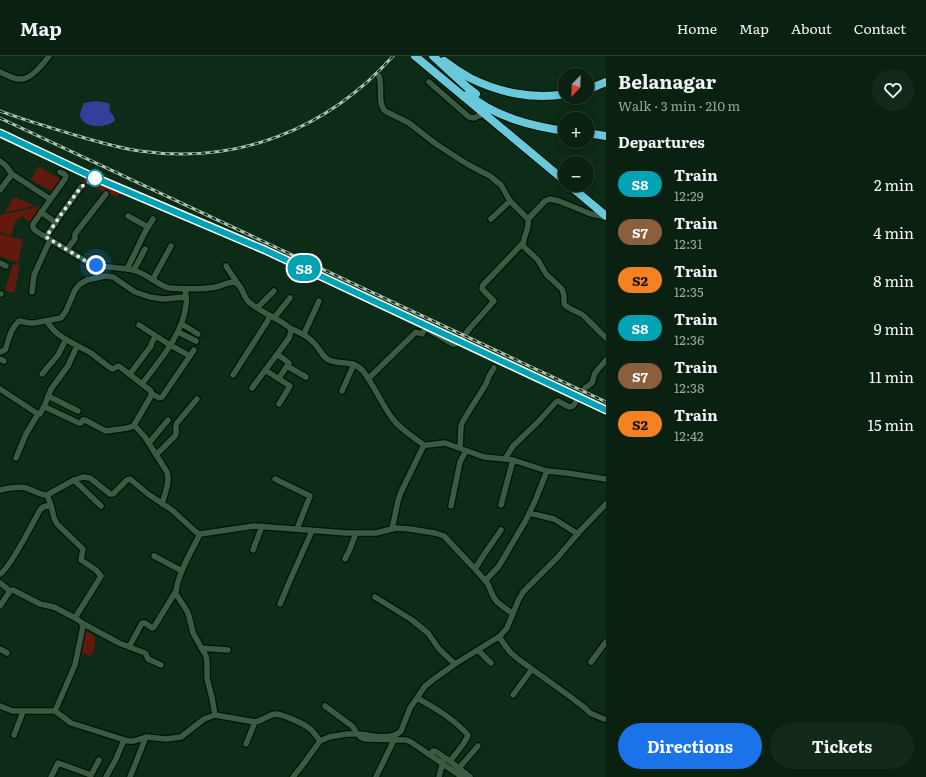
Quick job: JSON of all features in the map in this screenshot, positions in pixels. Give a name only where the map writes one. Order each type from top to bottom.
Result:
[{"type":"highway","points":[[415,56],[558,175]]},
{"type":"highway","points":[[423,56],[472,98],[486,106],[514,120],[558,130]]},
{"type":"highway","points":[[433,56],[468,88],[494,105],[528,118],[544,123],[558,125]]},
{"type":"highway","points":[[437,56],[469,77],[499,90],[533,96],[558,96]]},
{"type":"highway","points":[[594,87],[606,82]]},
{"type":"highway","points":[[594,129],[606,130]]},
{"type":"highway","points":[[594,134],[606,136]]},
{"type":"highway","points":[[577,192],[606,216]]},
{"type":"street","points":[[0,72],[22,79],[30,76],[47,60],[49,56]]},
{"type":"street","points":[[368,379],[416,332],[422,334],[426,329],[453,344],[460,341],[494,301],[482,288],[483,285],[523,243],[529,224],[528,219],[510,201],[501,184],[436,144],[409,123],[385,111],[382,105],[381,83],[379,76]]},
{"type":"street","points":[[429,82],[469,117],[474,118],[483,114]]},
{"type":"street","points":[[0,161],[12,174],[50,199]]},
{"type":"street","points":[[60,172],[66,176],[65,179],[33,224],[32,227],[34,230],[96,265],[134,270],[153,279],[165,287],[185,293]]},
{"type":"street","points":[[0,190],[12,174]]},
{"type":"street","points":[[32,292],[34,275],[48,239],[56,223],[81,187]]},
{"type":"street","points":[[67,249],[75,238],[75,234],[106,194]]},
{"type":"street","points":[[528,219],[545,201],[550,199],[559,201],[591,214],[606,216]]},
{"type":"street","points":[[491,219],[510,201]]},
{"type":"street","points":[[41,212],[56,223]]},
{"type":"street","points":[[128,216],[148,227]]},
{"type":"street","points":[[127,269],[153,219]]},
{"type":"street","points":[[523,243],[524,248],[538,260],[546,274],[562,290],[564,304],[566,307],[584,316],[606,338]]},
{"type":"street","points":[[153,279],[171,246]]},
{"type":"street","points":[[134,270],[145,249]]},
{"type":"street","points":[[0,263],[6,266]]},
{"type":"street","points":[[226,266],[248,301],[270,319],[290,331],[304,334],[312,340],[327,359],[360,368],[392,418],[423,448]]},
{"type":"street","points":[[0,352],[5,350],[8,339],[17,323],[34,323],[61,318],[64,315],[75,290],[83,281],[105,276],[113,276],[135,292],[156,298],[212,288],[231,282],[238,284]]},
{"type":"street","points":[[256,308],[274,291]]},
{"type":"street","points":[[142,384],[170,345],[182,324],[186,305],[185,293]]},
{"type":"street","points":[[233,375],[270,319],[290,298]]},
{"type":"street","points":[[304,334],[319,301]]},
{"type":"street","points":[[48,321],[53,330],[66,340],[89,352],[111,368],[118,366],[159,398],[162,397],[194,350]]},
{"type":"street","points":[[182,324],[198,334]]},
{"type":"street","points":[[139,325],[190,356]]},
{"type":"street","points":[[252,388],[277,354],[290,331]]},
{"type":"street","points":[[178,332],[196,341]]},
{"type":"street","points":[[130,374],[151,346],[156,336]]},
{"type":"street","points":[[42,374],[58,355],[66,340]]},
{"type":"street","points":[[16,458],[26,434],[38,414],[40,414],[53,386],[68,366],[78,347]]},
{"type":"street","points":[[277,354],[289,363],[279,378]]},
{"type":"street","points":[[504,459],[513,446],[556,402],[560,401],[569,407],[574,406],[585,388],[592,383],[595,373],[606,360]]},
{"type":"street","points":[[287,366],[306,378]]},
{"type":"street","points":[[342,390],[353,366]]},
{"type":"street","points":[[494,368],[461,426],[460,448],[464,454],[504,459],[546,474],[567,473],[606,479]]},
{"type":"street","points":[[266,370],[290,386],[279,404]]},
{"type":"street","points":[[0,389],[38,414]]},
{"type":"street","points":[[44,407],[79,424],[81,424],[83,420],[86,420],[106,431],[127,428],[134,425],[152,393]]},
{"type":"street","points":[[48,396],[78,411]]},
{"type":"street","points":[[156,455],[175,436],[177,432],[177,423],[197,399]]},
{"type":"street","points":[[149,443],[168,420]]},
{"type":"street","points":[[134,425],[141,432],[166,469],[168,475],[167,487],[162,504]]},
{"type":"street","points":[[392,529],[398,501],[423,448],[432,444],[445,443],[460,448]]},
{"type":"street","points":[[451,506],[460,462],[464,454]]},
{"type":"street","points":[[501,504],[513,463]]},
{"type":"street","points":[[485,581],[502,561],[529,513],[546,474]]},
{"type":"street","points":[[0,490],[20,487],[47,495],[74,480],[83,477],[90,478],[108,492],[113,494],[127,480],[130,479],[148,494],[172,510],[200,534],[254,526],[356,533],[376,533],[392,529],[410,529],[440,534],[444,536],[476,569],[497,602],[513,614]]},
{"type":"street","points":[[275,479],[310,496],[297,529]]},
{"type":"street","points":[[74,480],[101,506]]},
{"type":"street","points":[[47,495],[54,518],[83,549],[81,560],[96,570],[101,576],[75,618]]},
{"type":"street","points":[[293,777],[320,741],[329,737],[347,734],[390,736],[398,734],[401,731],[410,708],[425,686],[455,664],[499,637],[507,628],[523,592],[557,558],[606,504]]},
{"type":"street","points":[[0,574],[13,557],[40,510],[43,507],[51,505]]},
{"type":"street","points":[[529,513],[554,519],[578,534]]},
{"type":"street","points":[[252,550],[262,526]]},
{"type":"street","points":[[476,569],[501,530]]},
{"type":"street","points":[[280,604],[312,531]]},
{"type":"street","points":[[345,559],[356,533]]},
{"type":"street","points":[[129,647],[142,623],[145,623],[152,628],[154,627],[176,591],[182,571],[200,534]]},
{"type":"street","points":[[154,556],[182,571]]},
{"type":"street","points":[[0,583],[10,591],[15,590],[40,604],[54,607],[100,633],[145,653],[148,659],[161,665]]},
{"type":"street","points":[[0,606],[10,591]]},
{"type":"street","points":[[176,591],[177,597],[187,610],[193,633],[206,656],[207,678],[215,715]]},
{"type":"street","points":[[375,597],[412,620],[428,633],[440,649],[455,664]]},
{"type":"street","points":[[55,710],[75,665],[83,626],[81,622]]},
{"type":"street","points":[[499,637],[514,655],[590,713],[604,719]]},
{"type":"street","points":[[591,662],[606,642]]},
{"type":"street","points":[[201,648],[228,650]]},
{"type":"street","points":[[0,649],[7,652]]},
{"type":"street","points":[[478,650],[491,663]]},
{"type":"street","points":[[513,695],[532,669]]},
{"type":"street","points":[[417,698],[435,708],[468,735],[450,761]]},
{"type":"street","points":[[0,706],[12,711],[23,712],[55,710],[71,723],[128,742],[146,738],[166,739],[180,737],[204,719],[215,715],[255,722],[274,714],[279,714],[310,729],[320,741]]},
{"type":"street","points":[[325,706],[352,726],[360,737],[365,739],[406,740],[462,777]]},
{"type":"street","points":[[14,735],[23,712]]},
{"type":"street","points":[[246,744],[255,722]]},
{"type":"street","points":[[130,777],[146,738]]},
{"type":"street","points":[[106,777],[124,740]]},
{"type":"street","points":[[376,777],[394,740]]},
{"type":"street","points":[[459,768],[478,746]]},
{"type":"street","points":[[430,755],[434,751],[445,757],[470,777]]},
{"type":"street","points":[[439,777],[445,757]]},
{"type":"street","points":[[51,777],[58,763],[91,776],[99,760]]},
{"type":"shaded area","points":[[96,101],[109,103],[109,110],[115,120],[112,123],[96,126],[85,123],[82,120],[80,114],[84,103]]},
{"type":"shaded area","points":[[38,166],[62,180],[52,191],[31,180]]},
{"type":"shaded area","points":[[85,177],[120,192],[118,197],[83,183]]},
{"type":"shaded area","points":[[14,197],[35,206],[5,212]]},
{"type":"shaded area","points":[[42,206],[31,223],[22,216],[15,222],[11,236],[0,232],[0,215]]},
{"type":"shaded area","points":[[0,234],[23,240],[18,263],[0,256]]},
{"type":"shaded area","points":[[13,264],[20,265],[14,293],[5,290]]},
{"type":"shaded area","points":[[87,631],[95,637],[95,646],[91,656],[79,652],[83,634]]},
{"type":"railway","points":[[0,111],[78,136],[124,148],[176,154],[212,152],[246,146],[279,136],[310,122],[340,104],[367,82],[393,56]]},
{"type":"railway","points":[[0,118],[606,402]]},
{"type":"railway","points":[[0,133],[78,170],[265,250],[606,410]]},
{"type":"train","name":"S8","points":[[0,133],[136,196],[265,250],[606,410]]},
{"type":"route","points":[[95,178],[81,187],[46,237],[89,263],[96,265]]}]
